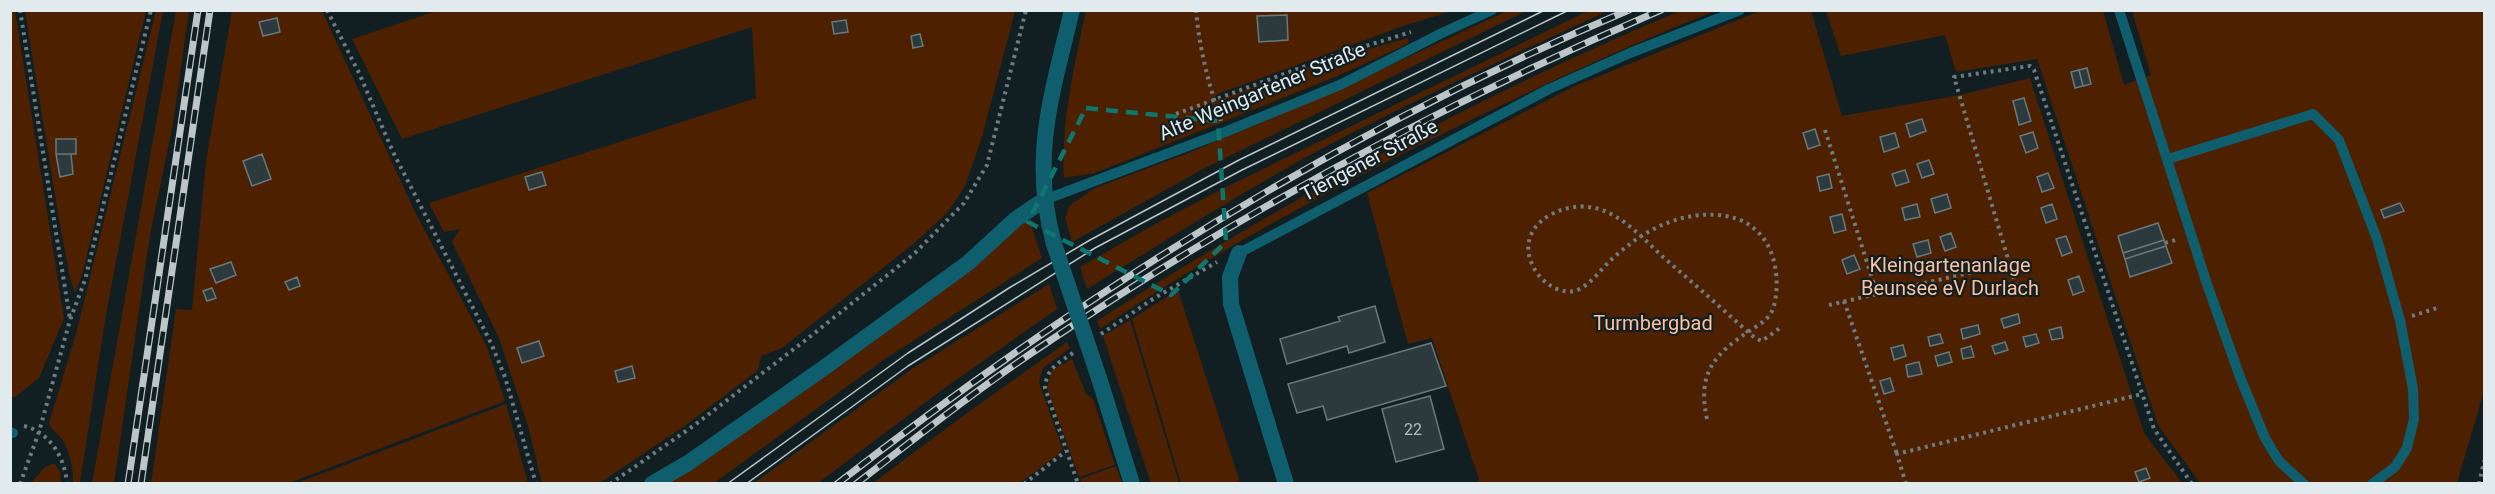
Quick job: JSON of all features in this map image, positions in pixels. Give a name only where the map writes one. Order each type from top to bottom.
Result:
[{"type":"street","points":[[1071,10],[1045,126],[1042,169],[1044,200],[1054,244],[1132,483]]},
{"type":"street","points":[[652,483],[688,463],[825,367],[968,263],[1016,219],[1044,200]]},
{"type":"street","points":[[1239,253],[1230,277],[1231,304],[1286,483]]},
{"type":"lane","name":"Alte Weingartener Straße","points":[[1044,200],[1226,132],[1342,84],[1492,10]]},
{"type":"lane","name":"Tiengener Straße","points":[[1239,253],[1549,89],[1630,53],[1740,10]]},
{"type":"lane","points":[[2119,10],[2207,284],[2257,420],[2265,438],[2280,461],[2304,483]]},
{"type":"lane","points":[[2168,159],[2313,114],[2339,140],[2377,239],[2400,320],[2413,388],[2414,419],[2407,448],[2395,467],[2372,483]]},
{"type":"path","points":[[20,10],[70,320]]},
{"type":"path","points":[[20,483],[39,432],[70,320],[85,280],[151,10]]},
{"type":"path","points":[[327,10],[359,73],[393,152],[491,343],[505,377],[536,483]]},
{"type":"path","points":[[610,483],[696,424],[807,339],[915,253],[964,203],[987,165],[1026,10]]},
{"type":"path","points":[[1196,10],[1197,28],[1214,100],[1223,124]]},
{"type":"path","points":[[1176,114],[1407,32],[1444,32]]},
{"type":"path","points":[[2016,286],[1953,77],[1995,68],[2030,66],[2034,70],[2154,429],[2192,483]]},
{"type":"path","points":[[1825,130],[1876,294]]},
{"type":"path","points":[[1707,419],[1703,396],[1713,362],[1737,339],[1748,332],[1767,320],[1775,300],[1776,274],[1773,259],[1770,248],[1758,232],[1734,217],[1699,214],[1668,222],[1641,236],[1577,291],[1557,290],[1533,268],[1528,253],[1529,235],[1539,223],[1552,214],[1572,207],[1592,208],[1611,214],[1641,236],[1748,332],[1755,338],[1762,341],[1780,328]]},
{"type":"path","points":[[1093,339],[1199,271],[1239,253]]},
{"type":"path","points":[[1829,305],[2008,264]]},
{"type":"path","points":[[1844,302],[1906,483]]},
{"type":"path","points":[[2400,320],[2440,307]]},
{"type":"path","points":[[1073,352],[1053,366],[1045,378],[1045,388],[1078,483]]},
{"type":"path","points":[[1897,454],[2142,394]]},
{"type":"path","points":[[39,432],[54,446],[60,456],[66,471],[67,483]]},
{"type":"path","points":[[1024,483],[1066,451]]},
{"type":"path","points":[[2479,483],[2484,461]]},
{"type":"highlighted area","points":[[1086,108],[1218,121],[1226,242],[1171,295],[1028,222]]},
{"type":"green space","points":[[439,10],[1015,11],[982,137],[965,186],[948,212],[912,245],[782,348],[761,356],[758,370],[686,425],[598,484],[542,483],[528,426],[499,338],[452,242],[460,229],[444,232],[429,203],[756,98],[752,27],[402,139],[352,39]]},
{"type":"green space","points":[[10,11],[15,11],[64,318],[39,378],[15,397],[10,396]]},
{"type":"green space","points":[[25,11],[146,11],[82,275],[75,293],[59,219]]},
{"type":"green space","points":[[156,11],[163,11],[105,320],[80,483],[73,483],[69,453],[49,423],[76,334]]},
{"type":"green space","points":[[176,11],[189,11],[173,124],[150,235],[114,483],[92,483]]},
{"type":"green space","points":[[232,11],[322,11],[416,214],[487,347],[505,401],[289,483],[151,484],[176,309],[192,310],[206,161]]},
{"type":"green space","points":[[1086,11],[1452,11],[1406,25],[1220,93],[1210,100],[1210,103],[1328,61],[1408,38],[1409,43],[1335,77],[1095,173],[1064,178],[1066,115]]},
{"type":"green space","points":[[1507,11],[1526,11],[1203,169],[1072,242],[1065,218],[1067,212],[1070,205],[1095,188],[1188,153],[1333,92]]},
{"type":"green space","points":[[1588,11],[1608,11],[1446,86],[1316,152],[1217,209],[1087,289],[1080,267],[1159,222],[1226,187]]},
{"type":"green space","points":[[1680,11],[1715,11],[1563,76],[1374,169],[1215,256],[1100,329],[1097,321],[1309,193],[1455,115],[1604,44]]},
{"type":"green space","points":[[1760,11],[1811,11],[1842,116],[1960,95],[2030,78],[2144,433],[2182,483],[1480,483],[1432,338],[1408,344],[1367,193],[1575,86]]},
{"type":"green space","points":[[1826,11],[2103,11],[2124,85],[2151,75],[2132,11],[2484,11],[2484,391],[2457,483],[2200,483],[2158,425],[2037,59],[1956,72],[1945,35],[1841,56]]},
{"type":"green space","points":[[1025,222],[1030,222],[1042,258],[885,359],[714,483],[663,484]]},
{"type":"green space","points":[[1049,284],[1057,309],[946,387],[818,483],[754,483],[912,369]]},
{"type":"green space","points":[[1178,290],[1240,483],[1181,483],[1132,319]]},
{"type":"green space","points":[[1130,320],[1179,483],[1151,483],[1103,336]]},
{"type":"green space","points":[[1067,342],[1070,348],[1043,368],[1039,382],[1062,448],[1060,453],[1020,483],[873,483],[956,421]]},
{"type":"green space","points":[[1072,359],[1086,394],[1093,399],[1115,465],[1079,477],[1047,388],[1052,370]]},
{"type":"green space","points":[[506,404],[528,483],[297,483]]},
{"type":"green space","points":[[54,463],[60,471],[61,483],[31,483],[45,467]]},
{"type":"green space","points":[[1116,466],[1122,483],[1082,483],[1080,479]]},
{"type":"building","points":[[1287,15],[1288,40],[1259,42],[1257,16]]},
{"type":"building","points":[[277,18],[280,32],[263,36],[259,22]]},
{"type":"building","points":[[846,20],[848,32],[834,34],[832,22]]},
{"type":"building","points":[[920,34],[923,46],[913,48],[911,36]]},
{"type":"building","points":[[2087,68],[2091,84],[2083,86],[2079,70]]},
{"type":"building","points":[[2079,70],[2083,86],[2075,88],[2071,72]]},
{"type":"building","points":[[2024,98],[2031,121],[2019,125],[2013,101]]},
{"type":"building","points":[[1922,119],[1926,131],[1910,137],[1906,124]]},
{"type":"building","points":[[1815,129],[1820,145],[1808,149],[1803,133]]},
{"type":"building","points":[[2033,132],[2038,148],[2026,153],[2020,136]]},
{"type":"building","points":[[1895,133],[1899,147],[1884,152],[1880,137]]},
{"type":"building","points":[[56,139],[76,139],[76,154],[56,154]]},
{"type":"building","points":[[56,154],[71,154],[73,174],[60,177]]},
{"type":"building","points":[[262,154],[271,179],[252,186],[243,161]]},
{"type":"building","points":[[1929,160],[1934,174],[1922,178],[1917,164]]},
{"type":"building","points":[[1905,170],[1909,182],[1896,186],[1892,174]]},
{"type":"building","points":[[542,172],[546,185],[529,190],[525,177]]},
{"type":"building","points":[[2048,173],[2054,188],[2042,192],[2037,177]]},
{"type":"building","points":[[1829,174],[1832,188],[1820,191],[1817,177]]},
{"type":"building","points":[[1947,194],[1951,208],[1935,213],[1931,199]]},
{"type":"building","points":[[2400,203],[2404,211],[2384,218],[2381,210]]},
{"type":"building","points":[[1917,204],[1920,217],[1905,220],[1902,208]]},
{"type":"building","points":[[2052,204],[2057,219],[2046,223],[2041,208]]},
{"type":"building","points":[[1842,214],[1846,230],[1834,233],[1830,217]]},
{"type":"building","points":[[2158,223],[2164,240],[2123,253],[2118,236]]},
{"type":"building","points":[[1951,233],[1956,247],[1945,251],[1940,237]]},
{"type":"building","points":[[2066,236],[2072,252],[2062,256],[2056,239]]},
{"type":"building","points":[[1928,240],[1931,253],[1917,257],[1913,244]]},
{"type":"building","points":[[2164,240],[2166,246],[2125,259],[2123,253]]},
{"type":"building","points":[[2166,246],[2172,263],[2130,277],[2125,259]]},
{"type":"building","points":[[1854,255],[1860,269],[1847,274],[1842,260]]},
{"type":"building","points":[[231,262],[236,275],[216,283],[210,269]]},
{"type":"building","points":[[2079,276],[2084,291],[2073,295],[2068,280]]},
{"type":"building","points":[[297,277],[300,286],[289,290],[285,282]]},
{"type":"building","points":[[212,288],[216,298],[207,301],[203,291]]},
{"type":"building","points":[[1375,306],[1385,342],[1349,353],[1347,346],[1287,364],[1280,339],[1340,321],[1338,317]]},
{"type":"building","points":[[2018,314],[2020,323],[2004,328],[2001,319]]},
{"type":"building","points":[[1978,325],[1980,334],[1963,339],[1961,329]]},
{"type":"building","points":[[2061,327],[2063,338],[2052,340],[2049,330]]},
{"type":"building","points":[[1940,334],[1943,343],[1930,346],[1928,337]]},
{"type":"building","points":[[2036,334],[2039,343],[2026,347],[2023,337]]},
{"type":"building","points":[[539,341],[544,356],[522,363],[517,348]]},
{"type":"building","points":[[2005,342],[2008,350],[1995,354],[1992,346]]},
{"type":"building","points":[[1431,343],[1446,386],[1327,420],[1323,406],[1297,413],[1288,384]]},
{"type":"building","points":[[1903,345],[1906,356],[1894,360],[1891,348]]},
{"type":"building","points":[[1971,346],[1974,357],[1963,359],[1961,349]]},
{"type":"building","points":[[1949,352],[1952,362],[1938,366],[1935,356]]},
{"type":"building","points":[[1919,362],[1922,374],[1908,377],[1906,365]]},
{"type":"building","points":[[632,366],[635,378],[618,382],[615,371]]},
{"type":"building","points":[[1890,378],[1894,391],[1884,394],[1880,381]]},
{"type":"building","points":[[1430,396],[1444,449],[1396,462],[1382,409]]},
{"type":"building","points":[[2146,468],[2150,478],[2139,482],[2135,472]]},
{"type":"tram line","points":[[727,484],[908,353],[1009,288],[1090,240],[1239,160],[1545,10]]},
{"type":"tram line","points":[[746,484],[908,366],[1095,248],[1242,170],[1569,10]]},
{"type":"railway","points":[[128,484],[198,10]]},
{"type":"railway","points":[[141,484],[210,10]]},
{"type":"railway","points":[[837,484],[929,414],[1023,347],[1119,282],[1218,221],[1318,162],[1420,108],[1523,57],[1629,10]]},
{"type":"railway","points":[[856,484],[1021,360],[1193,249],[1345,162],[1423,122],[1581,45],[1661,10]]},
{"type":"park label","name":"Kleingartenanlage Beunsee eV Durlach","points":[[1950,276]]},
{"type":"park label","name":"Turmbergbad","points":[[1653,323]]}]
